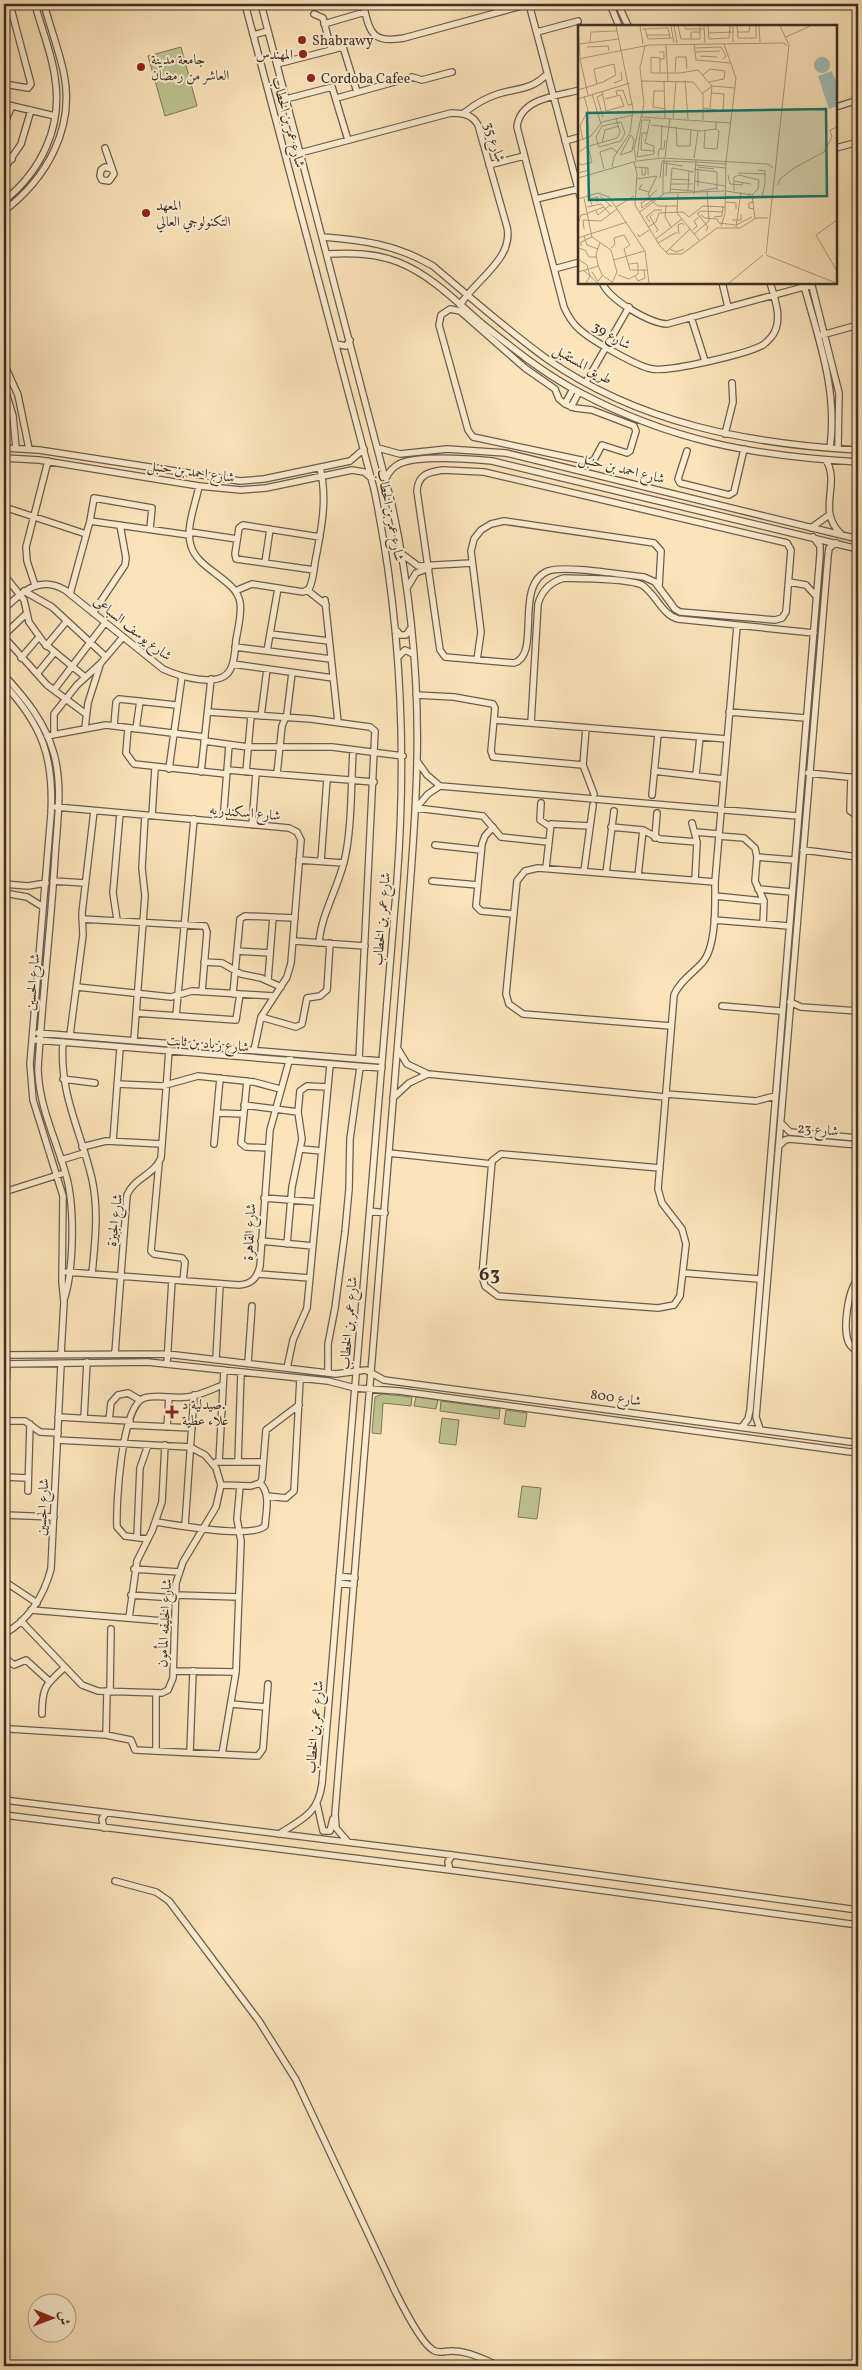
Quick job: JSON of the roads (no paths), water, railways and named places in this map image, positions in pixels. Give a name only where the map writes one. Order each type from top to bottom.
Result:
[{"type":"street","points":[[4,201],[29,177],[39,162],[48,145],[56,116],[55,76],[34,4]]},
{"type":"street","points":[[4,210],[36,181],[51,157],[61,132],[66,88],[44,4]]},
{"type":"street","name":"شارع عمر بن الخطاب","points":[[245,4],[371,478],[387,556],[399,656],[403,756],[397,881],[322,1784],[318,1804]]},
{"type":"street","name":"شارع عمر بن الخطاب","points":[[261,4],[386,478],[407,588],[416,695],[416,808],[371,1389],[334,1814],[336,1828],[348,1842]]},
{"type":"street","points":[[295,4],[303,6],[311,4]]},
{"type":"street","points":[[363,4],[373,35],[386,41],[404,38],[529,4],[578,189],[536,199]]},
{"type":"street","points":[[610,4],[619,25]]},
{"type":"street","points":[[618,4],[628,25]]},
{"type":"street","points":[[4,7],[10,5],[31,84],[28,88],[4,84]]},
{"type":"street","points":[[324,24],[365,12]]},
{"type":"street","points":[[314,14],[321,15],[330,49]]},
{"type":"street","points":[[537,32],[578,21]]},
{"type":"street","points":[[253,35],[268,31]]},
{"type":"street","points":[[46,44],[54,41]]},
{"type":"street","points":[[277,64],[342,46],[345,48],[357,92]]},
{"type":"street","points":[[337,98],[412,77],[422,80],[452,72]]},
{"type":"street","points":[[464,114],[492,96],[530,87],[548,74]]},
{"type":"street","points":[[286,98],[330,86],[335,90],[348,140]]},
{"type":"street","name":"شارع 39","points":[[578,90],[534,103],[520,114],[517,132],[564,307],[570,319],[584,334],[644,367],[655,369],[674,368],[756,348],[770,339],[778,322],[770,284]]},
{"type":"street","points":[[837,107],[858,100]]},
{"type":"street","points":[[4,104],[56,116]]},
{"type":"street","points":[[4,124],[12,106]]},
{"type":"street","points":[[4,169],[21,144],[32,110]]},
{"type":"street","name":"شارع 35","points":[[300,153],[445,114],[464,114],[476,122],[507,227],[508,240],[502,256],[466,294],[460,304]]},
{"type":"street","points":[[565,141],[578,138]]},
{"type":"street","points":[[837,148],[858,142]]},
{"type":"street","points":[[105,148],[112,169]]},
{"type":"street","points":[[4,153],[12,159]]},
{"type":"street","points":[[489,165],[524,156]]},
{"type":"street","name":"طريق المستقبل","points":[[323,237],[366,240],[408,252],[433,266],[541,355],[586,382],[659,416],[725,434],[770,441],[858,450]]},
{"type":"street","name":"طريق المستقبل","points":[[328,254],[368,254],[397,262],[422,275],[528,359],[576,391],[664,431],[708,443],[769,454],[858,462]]},
{"type":"street","points":[[554,269],[578,263]]},
{"type":"street","points":[[603,284],[610,296],[659,323],[670,323],[691,318],[811,284],[839,393],[838,448]]},
{"type":"street","points":[[722,284],[728,307]]},
{"type":"street","points":[[804,285],[832,398],[830,448]]},
{"type":"street","points":[[586,382],[630,307]]},
{"type":"street","points":[[450,310],[460,311],[525,368],[555,389],[559,399],[568,406],[592,410],[634,426],[636,430],[630,451],[627,453],[602,445],[594,460],[590,462],[473,437],[468,430],[439,325],[441,315],[450,310]]},
{"type":"street","points":[[691,318],[705,361]]},
{"type":"street","points":[[818,336],[858,325]]},
{"type":"street","points":[[336,344],[342,347],[350,340]]},
{"type":"street","points":[[4,364],[18,395],[29,449]]},
{"type":"street","points":[[344,374],[347,366],[350,365],[357,368]]},
{"type":"street","points":[[725,434],[733,402],[732,383]]},
{"type":"street","points":[[4,386],[13,416],[16,448]]},
{"type":"street","points":[[568,406],[576,391]]},
{"type":"street","points":[[769,454],[770,441]]},
{"type":"street","name":"شارع احمد بن حنبل","points":[[4,448],[29,449],[240,481],[264,479],[350,461],[364,449]]},
{"type":"street","name":"شارع احمد بن حنبل","points":[[378,448],[400,454],[447,449],[506,453],[858,539]]},
{"type":"street","points":[[688,452],[678,479],[680,483],[729,495],[734,492],[744,449]]},
{"type":"street","name":"شارع احمد بن حنبل","points":[[4,458],[48,461],[199,486],[254,490],[352,470],[364,472],[371,478]]},
{"type":"street","name":"شارع احمد بن حنبل","points":[[386,478],[393,468],[403,463],[451,459],[492,461],[858,549]]},
{"type":"street","points":[[826,460],[831,471],[828,515],[832,524],[842,535]]},
{"type":"street","points":[[4,609],[22,592],[35,585],[26,555],[48,461]]},
{"type":"street","points":[[105,470],[106,461]]},
{"type":"street","points":[[831,471],[838,461]]},
{"type":"street","points":[[308,590],[320,537],[324,497],[320,468]]},
{"type":"street","points":[[459,470],[484,472],[787,543],[791,550],[786,612],[782,618],[775,620],[680,612],[675,609],[659,587],[644,577],[563,569],[548,571],[530,593],[524,657],[514,663],[447,657],[440,652],[430,567],[417,485],[422,477],[430,472],[459,470]]},
{"type":"street","points":[[199,486],[189,534],[191,548],[198,560],[235,591],[241,608],[232,664],[226,676],[211,679],[201,772]]},
{"type":"street","points":[[70,594],[94,498],[152,508],[150,529]]},
{"type":"street","points":[[4,507],[86,534]]},
{"type":"street","points":[[734,518],[736,509]]},
{"type":"street","points":[[811,528],[828,515]]},
{"type":"street","points":[[90,520],[237,539]]},
{"type":"street","points":[[478,660],[481,632],[471,551],[477,534],[490,524],[504,521],[617,536],[657,544],[661,551],[659,587]]},
{"type":"street","points":[[93,613],[125,565],[126,558],[120,525]]},
{"type":"street","points":[[314,570],[236,559],[237,539],[241,525],[320,537]]},
{"type":"street","points":[[265,563],[270,529]]},
{"type":"street","points":[[742,1427],[749,1416],[820,555],[820,546],[813,537]]},
{"type":"street","points":[[760,1429],[756,1416],[796,927],[828,556],[829,548],[836,543]]},
{"type":"street","points":[[402,554],[414,564],[430,567]]},
{"type":"street","points":[[820,555],[828,556]]},
{"type":"street","points":[[407,588],[416,573],[430,567],[472,562]]},
{"type":"street","points":[[803,584],[812,581],[818,575]]},
{"type":"street","points":[[5,579],[22,592],[52,607],[106,657]]},
{"type":"street","points":[[530,723],[538,604],[545,589],[559,579],[635,583],[646,589],[669,615],[675,619],[822,634]]},
{"type":"street","points":[[789,582],[810,587],[816,596]]},
{"type":"street","points":[[235,591],[252,584],[308,590],[325,602],[338,722]]},
{"type":"street","name":"شارع يوسف السباعى","points":[[35,585],[54,585],[70,594],[158,666],[182,676],[211,679]]},
{"type":"street","points":[[267,651],[278,588]]},
{"type":"street","points":[[22,592],[26,614],[39,637],[54,653],[85,677]]},
{"type":"street","points":[[26,614],[4,636],[21,658],[37,674],[65,700],[86,714]]},
{"type":"street","points":[[46,646],[66,622]]},
{"type":"street","points":[[54,690],[106,623]]},
{"type":"street","points":[[660,1168],[501,1154],[494,1158],[482,1276],[485,1286],[493,1294],[664,1308],[674,1305],[680,1296],[684,1273],[685,1236],[660,1198],[660,1168],[666,1095],[675,991],[707,956],[714,920],[723,779],[737,626]]},
{"type":"street","points":[[396,629],[403,636],[409,633],[411,627]]},
{"type":"street","points":[[270,634],[329,641]]},
{"type":"street","points":[[21,658],[39,637]]},
{"type":"street","points":[[123,637],[100,664],[85,677],[54,714],[50,735],[85,728],[114,726],[172,733],[228,745],[280,748],[321,747],[403,756]]},
{"type":"street","points":[[235,647],[331,659]]},
{"type":"street","points":[[399,656],[403,651],[408,650],[414,656]]},
{"type":"street","points":[[37,674],[54,653]]},
{"type":"street","points":[[85,728],[86,714],[100,664]]},
{"type":"street","points":[[232,664],[333,678]]},
{"type":"street","points":[[261,716],[267,669]]},
{"type":"street","points":[[277,774],[282,726],[292,673]]},
{"type":"street","name":"شارع الحسين","points":[[4,675],[22,700],[45,745],[55,807],[43,907],[30,1076],[33,1100],[58,1175],[64,1206],[62,1272],[64,1302],[61,1354]]},
{"type":"street","points":[[169,769],[172,733],[182,676]]},
{"type":"street","name":"شارع الحسين","points":[[4,684],[39,718],[50,735],[57,770],[53,881],[38,1069],[40,1095],[65,1173],[71,1209],[70,1272],[64,1302]]},
{"type":"street","points":[[416,695],[454,697],[491,703],[495,708],[491,752],[493,757],[583,765]]},
{"type":"street","points":[[114,726],[117,700],[176,706]]},
{"type":"street","points":[[136,729],[140,701]]},
{"type":"street","points":[[208,712],[338,722],[373,728],[376,734],[359,1059]]},
{"type":"street","points":[[729,712],[806,718]]},
{"type":"street","points":[[246,772],[251,716]]},
{"type":"street","points":[[494,720],[727,739]]},
{"type":"street","points":[[128,728],[126,753],[131,761],[139,766],[201,772],[246,772],[374,782]]},
{"type":"street","points":[[586,728],[583,765],[594,794]]},
{"type":"street","points":[[652,795],[658,734]]},
{"type":"street","points":[[696,776],[700,737]]},
{"type":"street","points":[[223,822],[228,745]]},
{"type":"street","points":[[319,943],[321,925],[329,910],[344,863],[353,751]]},
{"type":"street","points":[[417,760],[427,775],[440,786],[798,816]]},
{"type":"street","points":[[152,816],[155,768]]},
{"type":"street","points":[[654,771],[723,779]]},
{"type":"street","points":[[252,825],[256,773]]},
{"type":"street","points":[[802,773],[858,778]]},
{"type":"street","points":[[851,777],[850,811],[858,816]]},
{"type":"street","points":[[321,861],[327,779]]},
{"type":"street","points":[[416,808],[428,794],[440,786]]},
{"type":"street","points":[[541,804],[540,820],[549,826]]},
{"type":"street","points":[[584,871],[593,805]]},
{"type":"street","name":"شارع اسكندريه","points":[[55,807],[294,830],[301,840],[296,918],[290,970],[281,987],[260,1017],[254,1050]]},
{"type":"street","points":[[416,808],[483,816],[503,838],[548,842]]},
{"type":"street","points":[[70,1035],[72,1006],[83,935],[84,883],[94,811]]},
{"type":"street","points":[[606,873],[614,811]]},
{"type":"street","points":[[655,838],[657,812]]},
{"type":"street","points":[[117,920],[113,893],[120,813]]},
{"type":"street","points":[[134,1040],[145,896],[142,868],[145,815]]},
{"type":"street","points":[[176,1016],[194,820]]},
{"type":"street","points":[[549,826],[552,823],[590,826]]},
{"type":"street","points":[[692,823],[697,842],[695,880]]},
{"type":"street","points":[[546,868],[549,826]]},
{"type":"street","points":[[493,827],[484,838],[481,850],[476,906],[478,910],[514,914]]},
{"type":"street","points":[[611,827],[643,830],[655,838],[697,842]]},
{"type":"street","points":[[638,876],[643,830]]},
{"type":"street","points":[[695,832],[748,841],[755,848],[757,857],[755,880],[764,901],[763,924]]},
{"type":"street","points":[[435,845],[481,850]]},
{"type":"street","points":[[803,850],[858,857]]},
{"type":"street","points":[[757,857],[794,860]]},
{"type":"street","points":[[299,860],[344,863]]},
{"type":"street","points":[[672,1026],[523,1014],[513,1009],[506,994],[519,877],[529,869],[546,868],[715,882]]},
{"type":"street","points":[[53,881],[84,883]]},
{"type":"street","points":[[397,881],[403,884],[410,884]]},
{"type":"street","points":[[432,881],[478,884]]},
{"type":"street","points":[[4,884],[28,886],[46,883]]},
{"type":"street","points":[[758,889],[791,892]]},
{"type":"street","points":[[4,893],[27,897],[43,907]]},
{"type":"street","points":[[396,895],[409,896]]},
{"type":"street","points":[[715,896],[764,901]]},
{"type":"street","points":[[233,994],[242,916],[296,918]]},
{"type":"street","points":[[268,980],[273,917]]},
{"type":"street","points":[[82,919],[202,924],[206,929],[202,992]]},
{"type":"street","points":[[714,920],[796,927]]},
{"type":"street","points":[[294,941],[365,946]]},
{"type":"street","points":[[260,1017],[296,1027],[302,1024],[307,998],[320,996],[327,990],[330,943]]},
{"type":"street","points":[[237,951],[270,953]]},
{"type":"street","points":[[204,962],[222,963],[235,971],[268,980],[281,987]]},
{"type":"street","points":[[76,987],[171,997],[178,996],[186,991],[273,996]]},
{"type":"street","points":[[136,1013],[236,1020],[240,994]]},
{"type":"street","points":[[790,1002],[800,1007],[858,1011]]},
{"type":"street","points":[[722,1006],[781,1011]]},
{"type":"street","name":"شارع زياد بن ثابت","points":[[32,1032],[382,1061]]},
{"type":"street","points":[[779,1038],[787,1038]]},
{"type":"street","name":"شارع زياد بن ثابت","points":[[32,1040],[288,1062],[382,1068]]},
{"type":"street","points":[[63,1042],[63,1079],[67,1101],[92,1178],[96,1212],[92,1274]]},
{"type":"street","points":[[169,1043],[162,1144],[151,1250],[154,1254],[182,1258],[184,1262],[183,1281]]},
{"type":"street","points":[[113,1141],[120,1048]]},
{"type":"street","points":[[397,1048],[407,1064],[428,1074],[756,1101],[775,1096]]},
{"type":"street","name":"شارع القاهرة","points":[[62,1272],[220,1284],[245,1285],[251,1283],[258,1274],[268,1148],[275,1109],[291,1054]]},
{"type":"street","points":[[287,1368],[296,1331],[307,1308],[330,1065]]},
{"type":"street","points":[[333,1382],[328,1344],[335,1308],[349,1189],[350,1139],[360,1067]]},
{"type":"street","points":[[393,1098],[408,1083],[428,1074]]},
{"type":"street","points":[[117,1084],[166,1086],[193,1076],[246,1081],[280,1089]]},
{"type":"street","points":[[214,1144],[220,1078]]},
{"type":"street","points":[[63,1079],[96,1083]]},
{"type":"street","points":[[246,1081],[241,1143],[246,1146],[268,1148]]},
{"type":"street","points":[[287,1244],[294,1174],[302,1149],[298,1112],[300,1091],[304,1086],[328,1087]]},
{"type":"street","points":[[244,1105],[298,1112]]},
{"type":"street","points":[[218,1113],[244,1114]]},
{"type":"street","name":"شارع 23","points":[[781,1123],[790,1132],[858,1138]]},
{"type":"street","name":"شارع 23","points":[[778,1146],[789,1139],[858,1145]]},
{"type":"street","points":[[61,1160],[100,1141],[162,1144]]},
{"type":"street","points":[[302,1149],[322,1151]]},
{"type":"street","points":[[389,1153],[492,1164]]},
{"type":"street","name":"شارع الجيزة","points":[[115,1353],[127,1195],[133,1184],[154,1169],[159,1162]]},
{"type":"street","points":[[4,1192],[65,1173]]},
{"type":"street","points":[[264,1198],[317,1202]]},
{"type":"street","points":[[370,1211],[385,1213]]},
{"type":"street","points":[[261,1241],[313,1246]]},
{"type":"street","points":[[684,1273],[760,1279]]},
{"type":"street","points":[[258,1274],[310,1278]]},
{"type":"street","points":[[858,1279],[850,1294],[847,1332],[847,1340],[851,1347],[858,1352]]},
{"type":"street","points":[[167,1364],[172,1280]]},
{"type":"street","points":[[216,1359],[220,1284]]},
{"type":"street","points":[[248,1363],[252,1306]]},
{"type":"street","points":[[756,1325],[763,1326]]},
{"type":"street","name":"شارع 800","points":[[4,1355],[167,1354],[331,1374],[363,1370],[384,1380],[858,1443]]},
{"type":"street","points":[[84,1418],[87,1362]]},
{"type":"street","name":"شارع 800","points":[[5,1364],[87,1362],[167,1364],[333,1382],[355,1388],[858,1453]]},
{"type":"street","points":[[4,1424],[5,1364]]},
{"type":"street","name":"شارع الحسين","points":[[4,1634],[21,1621],[37,1604],[51,1569],[61,1364]]},
{"type":"street","points":[[219,1462],[224,1370]]},
{"type":"street","points":[[238,1462],[241,1372]]},
{"type":"street","points":[[267,1496],[286,1498],[294,1491],[300,1379]]},
{"type":"street","points":[[148,1539],[125,1536],[117,1527],[124,1443],[129,1423],[140,1400],[146,1397],[186,1398],[223,1384]]},
{"type":"street","points":[[109,1420],[111,1403],[118,1395],[128,1393],[140,1400]]},
{"type":"street","points":[[185,1526],[194,1395]]},
{"type":"street","points":[[167,1427],[169,1397]]},
{"type":"street","points":[[156,1522],[239,1531],[263,1528],[267,1496],[260,1483],[266,1430],[298,1406]]},
{"type":"street","points":[[58,1417],[192,1428]]},
{"type":"street","points":[[667,1427],[669,1417]]},
{"type":"street","points":[[4,1421],[25,1421],[40,1432],[57,1436],[190,1447],[198,1450],[212,1462],[221,1485],[240,1486],[260,1483]]},
{"type":"street","points":[[28,1491],[30,1424]]},
{"type":"street","points":[[818,1447],[819,1438]]},
{"type":"street","points":[[136,1537],[140,1468],[148,1444]]},
{"type":"street","points":[[129,1618],[134,1569],[140,1552],[156,1522],[164,1492],[165,1446]]},
{"type":"street","points":[[212,1462],[262,1462]]},
{"type":"street","points":[[4,1478],[28,1478]]},
{"type":"street","name":"شارع الخليفه المأمون","points":[[156,1694],[168,1690],[172,1684],[174,1671],[175,1596],[179,1572],[216,1507],[221,1485]]},
{"type":"street","points":[[222,1754],[236,1672],[242,1541],[237,1519],[240,1486]]},
{"type":"street","points":[[4,1515],[54,1518]]},
{"type":"street","points":[[134,1569],[179,1572]]},
{"type":"street","points":[[339,1580],[354,1582]]},
{"type":"street","points":[[4,1581],[37,1604]]},
{"type":"street","points":[[131,1595],[239,1597]]},
{"type":"street","points":[[31,1610],[175,1622]]},
{"type":"street","points":[[21,1621],[82,1685],[108,1691],[156,1694],[156,1751]]},
{"type":"street","points":[[106,1735],[111,1629]]},
{"type":"street","points":[[4,1657],[14,1665],[26,1660],[50,1681]]},
{"type":"street","points":[[42,1714],[43,1692],[50,1681],[64,1668]]},
{"type":"street","points":[[174,1671],[236,1672]]},
{"type":"street","points":[[190,1752],[193,1672]]},
{"type":"street","points":[[4,1726],[10,1729],[106,1735],[131,1740],[135,1750],[253,1756],[261,1753],[268,1684]]},
{"type":"street","points":[[231,1704],[266,1708]]},
{"type":"street","points":[[4,1800],[452,1855],[858,1910]]},
{"type":"street","points":[[318,1804],[324,1832],[331,1830],[334,1814]]},
{"type":"street","points":[[279,1834],[307,1816],[318,1804]]},
{"type":"street","points":[[87,1825],[92,1819],[90,1811]]},
{"type":"street","points":[[104,1828],[102,1819],[106,1813]]},
{"type":"street","points":[[4,1815],[450,1870],[858,1925]]},
{"type":"street","points":[[432,1868],[436,1861],[435,1853]]},
{"type":"street","points":[[450,1870],[448,1862],[452,1855]]},
{"type":"street","points":[[114,1881],[156,1892],[169,1901],[278,2048],[300,2087],[395,2291],[410,2319],[432,2350],[438,2352],[461,2352],[500,2366]]},
{"type":"place","name":"Shabrawy","points":[[302,40]]},
{"type":"place","name":"المهندس","points":[[303,54]]},
{"type":"place","name":"جامعة مدينة العاشر من رمضان","points":[[141,67]]},
{"type":"place","name":"Cordoba Cafee","points":[[311,78]]},
{"type":"place","name":"المعهد التكنولوجي العالي","points":[[146,213]]},
{"type":"place","name":"صيدلية د. علاء عطية","points":[[172,1412]]},
{"type":"district","name":"63","points":[[490,1273]]}]
